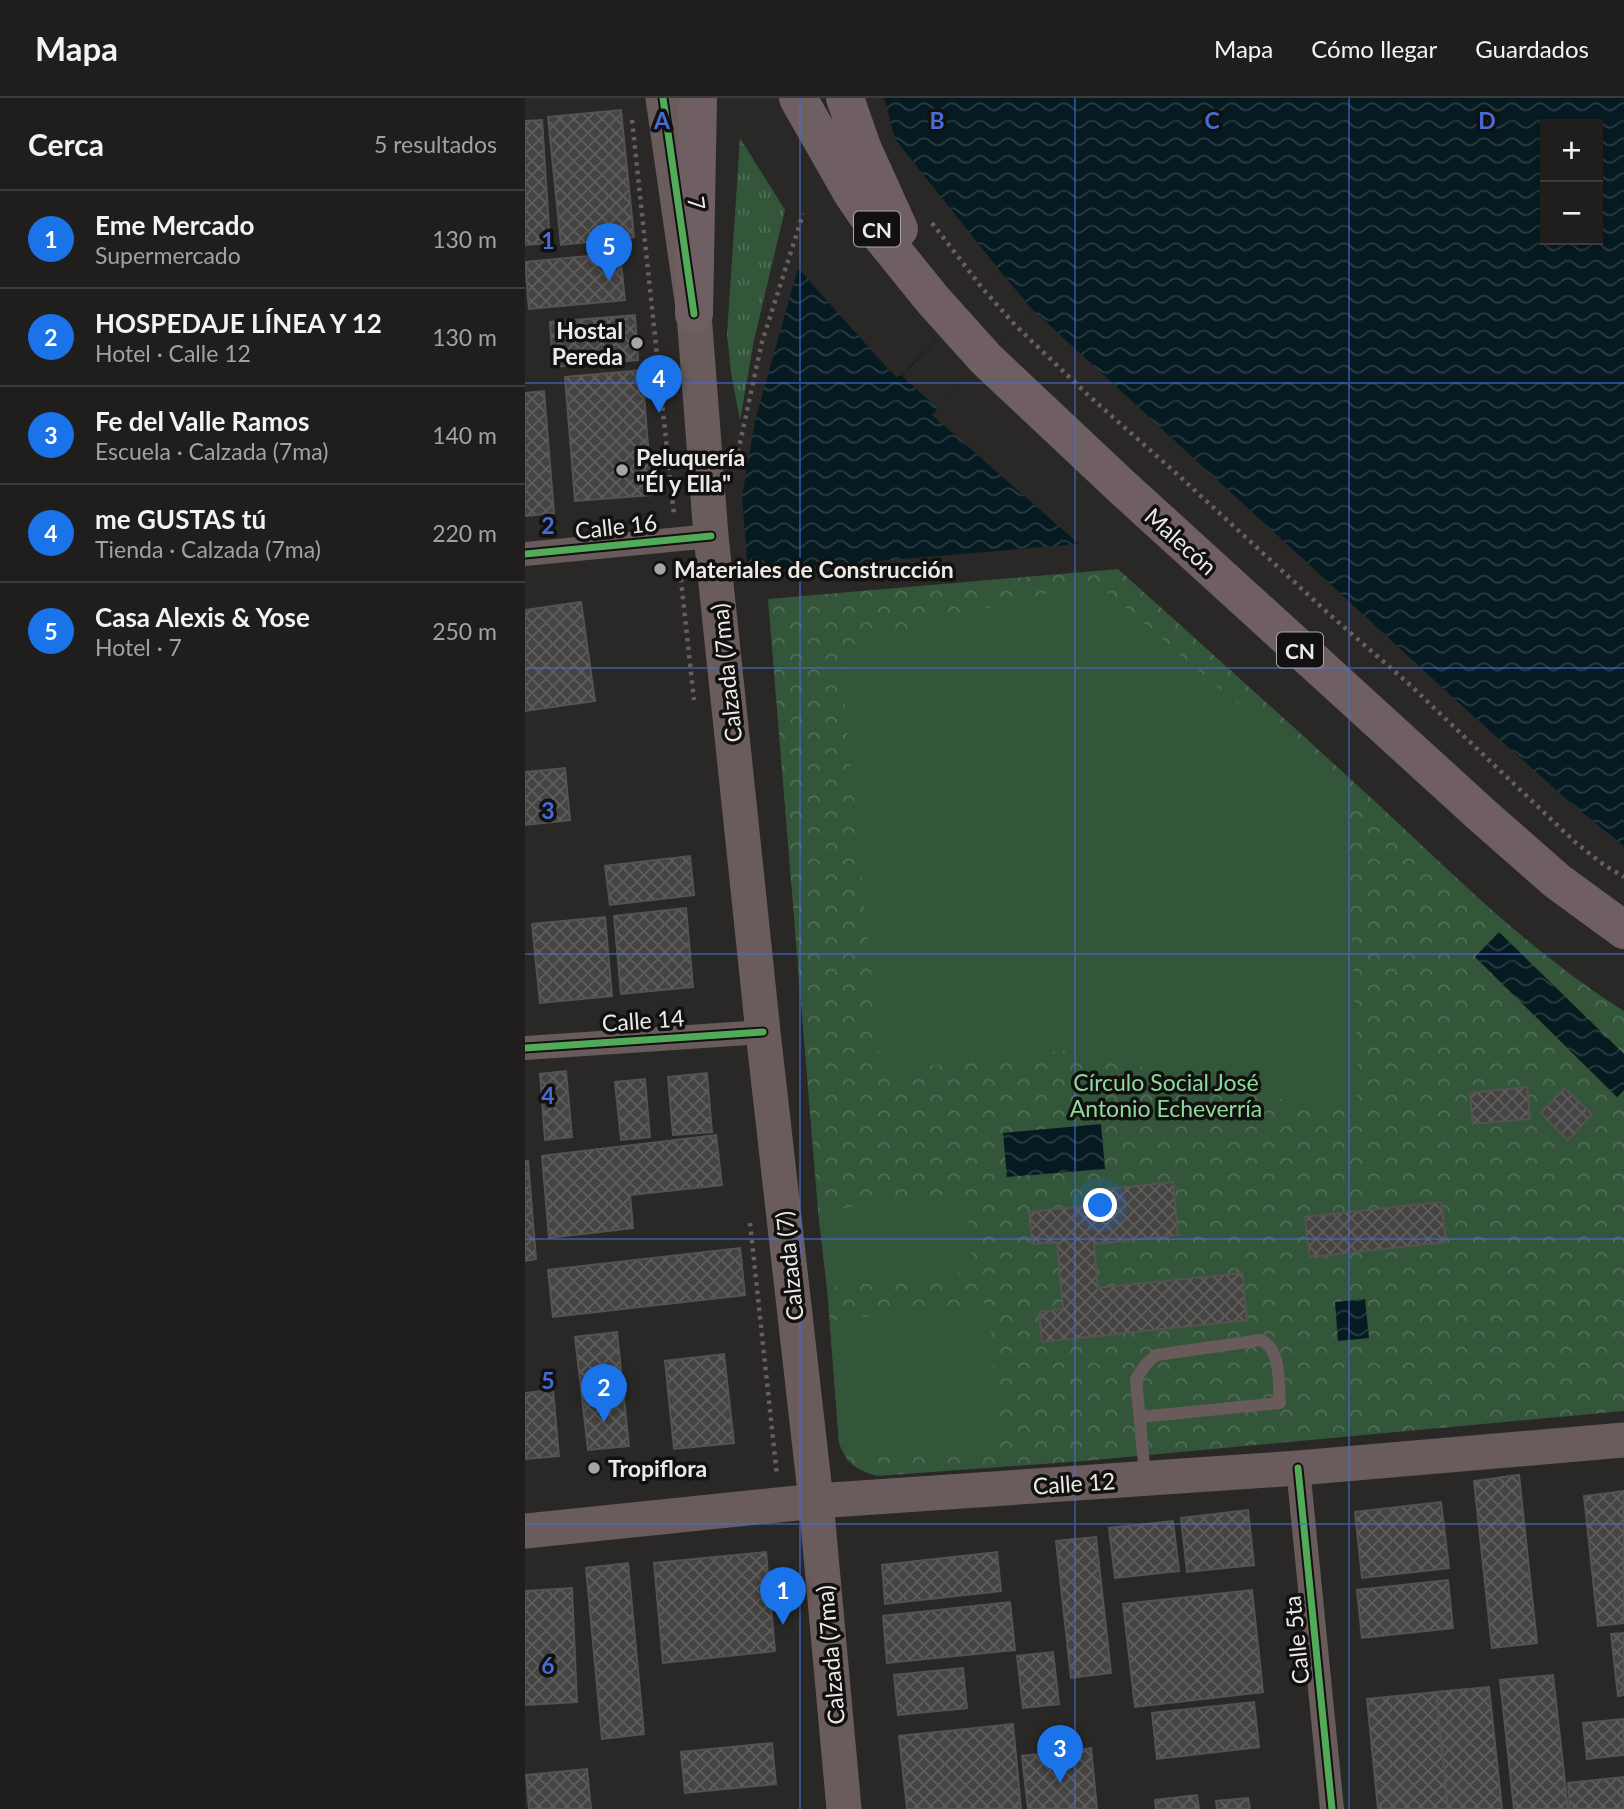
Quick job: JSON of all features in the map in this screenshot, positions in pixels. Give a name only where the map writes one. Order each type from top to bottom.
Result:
[{"type":"highway","points":[[694,314],[698,98]]},
{"type":"highway","name":"Malecón","points":[[798,98],[852,193],[882,237],[942,311],[986,359],[1131,496],[1483,816],[1557,881],[1624,930]]},
{"type":"highway","points":[[845,98],[872,170],[942,311]]},
{"type":"main road","name":"7","points":[[663,98],[694,314]]},
{"type":"main road","name":"Calzada (7ma)","points":[[694,314],[711,536],[763,1032]]},
{"type":"main road","name":"Calzada (7)","points":[[763,1032],[816,1501]]},
{"type":"main road","name":"Calle 12","points":[[525,1531],[816,1501],[1298,1468],[1624,1440]]},
{"type":"main road","name":"Calzada (7ma)","points":[[816,1501],[844,1809]]},
{"type":"street","name":"Calle 16","points":[[525,554],[711,536]]},
{"type":"street","name":"Calle 14","points":[[525,1048],[763,1032]]},
{"type":"street","name":"Calle 5ta","points":[[1298,1468],[1332,1809]]},
{"type":"lane","points":[[1140,1418],[1280,1403],[1275,1356],[1269,1344],[1261,1340],[1156,1355],[1146,1364],[1136,1378],[1145,1478]]},
{"type":"path","points":[[737,457],[762,342],[803,214]]},
{"type":"path","points":[[1016,326],[1087,395],[1409,684],[1575,842],[1624,877]]},
{"type":"green space","points":[[740,138],[785,210],[754,340],[740,420],[727,334]]},
{"type":"green space","name":"Círculo Social José Antonio Echeverría","points":[[1118,569],[1498,915],[1559,966],[1624,1011],[1624,1411],[1084,1461],[877,1476],[858,1468],[845,1456],[839,1443],[818,1211],[768,599]]},
{"type":"green space","points":[[1095,582],[1345,795],[1359,1093],[1346,1107],[1324,1109],[1069,1050],[881,1071],[841,667],[873,639],[950,617]]},
{"type":"green space","points":[[965,1194],[974,1271],[827,1288],[818,1211]]},
{"type":"green space","points":[[989,1303],[999,1447],[868,1458],[839,1443],[830,1321]]},
{"type":"water","points":[[884,98],[1624,98],[1624,846],[1572,804],[1459,703],[1032,309],[932,415],[1079,544],[748,572],[742,497],[755,421],[798,268],[897,377],[902,375],[1000,271],[895,139]]},
{"type":"water","points":[[1499,932],[1624,1054],[1624,1090],[1617,1097],[1475,957]]},
{"type":"water","points":[[1101,1124],[1105,1169],[1007,1177],[1003,1133]]},
{"type":"water","points":[[1365,1299],[1369,1338],[1338,1341],[1335,1302]]},
{"type":"pier","points":[[1000,271],[1032,309],[938,409],[902,376]]},
{"type":"building","points":[[621,110],[634,237],[561,245],[548,117]]},
{"type":"building","points":[[542,120],[550,243],[525,245],[525,121]]},
{"type":"building","points":[[620,253],[625,300],[529,309],[525,262]]},
{"type":"building","points":[[635,315],[638,360],[553,367],[550,322]]},
{"type":"building","points":[[642,370],[652,495],[575,501],[565,377]]},
{"type":"building","points":[[544,391],[554,513],[525,516],[525,393]]},
{"type":"building","points":[[581,602],[595,701],[525,711],[525,610]]},
{"type":"building","points":[[565,768],[570,820],[525,825],[525,772]]},
{"type":"building","points":[[690,856],[694,895],[610,905],[605,866]]},
{"type":"building","points":[[686,908],[693,987],[621,994],[614,916]]},
{"type":"building","points":[[605,917],[612,996],[540,1003],[532,924]]},
{"type":"building","points":[[566,1071],[572,1137],[545,1140],[540,1074]]},
{"type":"building","points":[[707,1073],[712,1132],[673,1135],[668,1077]]},
{"type":"building","points":[[645,1079],[650,1137],[621,1140],[615,1082]]},
{"type":"building","points":[[1527,1087],[1530,1119],[1473,1124],[1470,1093]]},
{"type":"building","points":[[1564,1088],[1592,1114],[1568,1140],[1541,1113]]},
{"type":"building","points":[[716,1135],[722,1185],[630,1195],[633,1228],[549,1238],[542,1156]]},
{"type":"building","points":[[525,1161],[528,1161],[536,1259],[525,1261]]},
{"type":"building","points":[[1173,1182],[1178,1235],[1094,1244],[1098,1288],[1242,1273],[1247,1320],[1042,1342],[1039,1312],[1063,1309],[1057,1242],[1032,1244],[1029,1212],[1101,1204],[1099,1190]]},
{"type":"building","points":[[1441,1202],[1446,1242],[1310,1257],[1305,1217]]},
{"type":"building","points":[[740,1248],[745,1295],[553,1317],[548,1270]]},
{"type":"building","points":[[617,1332],[629,1446],[588,1450],[575,1337]]},
{"type":"building","points":[[724,1354],[734,1443],[674,1449],[665,1361]]},
{"type":"building","points":[[553,1390],[559,1456],[525,1459],[525,1393]]},
{"type":"building","points":[[1519,1475],[1537,1643],[1492,1648],[1474,1481]]},
{"type":"building","points":[[1624,1491],[1624,1623],[1598,1626],[1584,1496]]},
{"type":"building","points":[[1441,1502],[1449,1568],[1362,1578],[1355,1512]]},
{"type":"building","points":[[1248,1510],[1254,1565],[1187,1572],[1181,1518]]},
{"type":"building","points":[[1173,1521],[1179,1571],[1115,1578],[1109,1528]]},
{"type":"building","points":[[1096,1537],[1111,1673],[1071,1678],[1056,1541]]},
{"type":"building","points":[[766,1552],[775,1651],[663,1663],[654,1563]]},
{"type":"building","points":[[997,1552],[1001,1591],[885,1604],[882,1565]]},
{"type":"building","points":[[628,1563],[644,1734],[602,1739],[586,1568]]},
{"type":"building","points":[[1448,1580],[1453,1628],[1362,1638],[1357,1590]]},
{"type":"building","points":[[572,1588],[577,1702],[525,1705],[525,1591]]},
{"type":"building","points":[[1252,1590],[1263,1692],[1135,1707],[1123,1604]]},
{"type":"building","points":[[1010,1602],[1015,1650],[887,1663],[883,1616]]},
{"type":"building","points":[[1624,1633],[1624,1695],[1618,1696],[1611,1634]]},
{"type":"building","points":[[1053,1652],[1059,1704],[1023,1708],[1017,1656]]},
{"type":"building","points":[[963,1668],[967,1708],[898,1715],[894,1675]]},
{"type":"building","points":[[1553,1675],[1568,1809],[1514,1809],[1500,1680]]},
{"type":"building","points":[[1489,1687],[1502,1809],[1448,1809],[1436,1692]]},
{"type":"building","points":[[1436,1692],[1448,1809],[1378,1809],[1367,1699]]},
{"type":"building","points":[[1254,1702],[1259,1747],[1157,1759],[1152,1713]]},
{"type":"building","points":[[1624,1719],[1624,1755],[1587,1759],[1583,1723]]},
{"type":"building","points":[[1013,1724],[1021,1809],[907,1809],[899,1736]]},
{"type":"building","points":[[772,1743],[776,1784],[685,1793],[681,1752]]},
{"type":"building","points":[[1091,1748],[1097,1809],[1028,1809],[1022,1756]]},
{"type":"building","points":[[587,1769],[591,1809],[529,1809],[526,1775]]},
{"type":"building","points":[[1624,1777],[1624,1809],[1570,1809],[1568,1783]]},
{"type":"building","points":[[1197,1795],[1199,1809],[1156,1809],[1155,1800]]},
{"type":"building","points":[[1248,1798],[1250,1809],[1217,1809],[1216,1801]]},
{"type":"cycle path","points":[[663,98],[694,314]]},
{"type":"cycle path","points":[[525,554],[711,536]]},
{"type":"cycle path","points":[[525,1048],[763,1032]]},
{"type":"cycle path","points":[[1298,1468],[1332,1809]]},
{"type":"place","name":"Casa Alexis & Yose","points":[[609,281]]},
{"type":"place","name":"Hostal Pereda","points":[[637,343]]},
{"type":"place","name":"me GUSTAS tú","points":[[659,413]]},
{"type":"place","name":"Peluquería \"Él y Ella\"","points":[[622,470]]},
{"type":"place","name":"Materiales de Construcción","points":[[660,569]]},
{"type":"place","name":"HOSPEDAJE LÍNEA Y 12","points":[[604,1422]]},
{"type":"place","name":"Tropiflora","points":[[594,1468]]},
{"type":"place","name":"Eme Mercado","points":[[783,1625]]},
{"type":"place","name":"Fe del Valle Ramos","points":[[1060,1783]]}]
